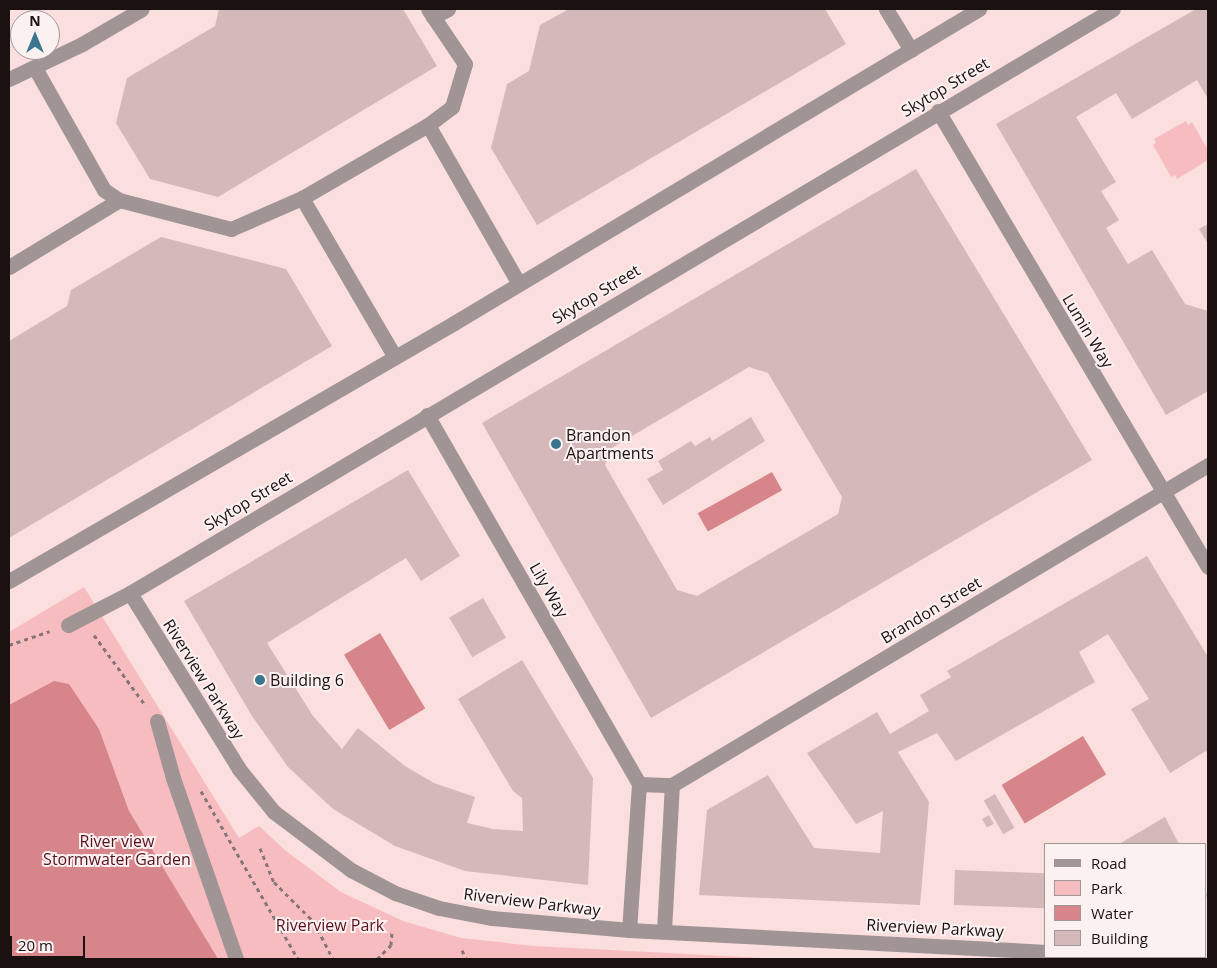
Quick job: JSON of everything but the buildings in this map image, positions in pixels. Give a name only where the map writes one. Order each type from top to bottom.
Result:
[{"type":"street","points":[[9,79],[35,68],[142,9]]},
{"type":"street","points":[[35,68],[104,190],[119,200],[231,229],[302,198],[428,125],[452,107],[465,64],[431,13],[448,9]]},
{"type":"street","points":[[886,9],[912,50]]},
{"type":"street","points":[[9,581],[519,284],[980,9]]},
{"type":"street","name":"Skytop Street","points":[[68,625],[99,611],[130,593],[427,414],[1113,9]]},
{"type":"street","name":"Lumin Way","points":[[938,112],[1208,567]]},
{"type":"street","points":[[428,125],[519,284]]},
{"type":"street","points":[[302,198],[395,357]]},
{"type":"street","points":[[9,267],[119,200]]},
{"type":"street","name":"Lily Way","points":[[427,414],[639,784]]},
{"type":"street","name":"Brandon Street","points":[[672,785],[1208,465]]},
{"type":"street","name":"Riverview Parkway","points":[[130,593],[239,769],[274,812],[351,870],[396,893],[439,908],[492,918],[629,930],[1044,952]]},
{"type":"street","points":[[157,720],[172,778],[236,959]]},
{"type":"street","points":[[629,930],[639,784],[672,785],[664,931]]},
{"type":"path","points":[[260,848],[274,882],[314,922],[333,959]]},
{"type":"path","points":[[377,959],[391,945],[392,932]]},
{"type":"path","points":[[462,950],[466,959]]},
{"type":"green space","points":[[1186,121],[1188,125],[1192,122],[1208,150],[1208,160],[1177,179],[1175,175],[1171,177],[1153,145],[1156,143],[1154,139]]},
{"type":"green space","name":"River view Stormwater Garden","points":[[84,587],[239,838],[259,826],[286,851],[341,892],[403,921],[461,938],[534,946],[782,959],[9,959],[9,632]]},
{"type":"water","points":[[772,472],[782,490],[708,532],[698,513]]},
{"type":"water","points":[[380,633],[425,708],[389,730],[344,655]]},
{"type":"water","points":[[54,681],[69,684],[99,729],[129,811],[218,959],[9,959],[9,705]]},
{"type":"water","points":[[1083,736],[1106,775],[1025,824],[1002,785]]},
{"type":"place","name":"Brandon Apartments","points":[[556,444]]},
{"type":"place","name":"Building 6","points":[[260,680]]},
{"type":"park label","name":"Riverview Park","points":[[330,925]]}]
